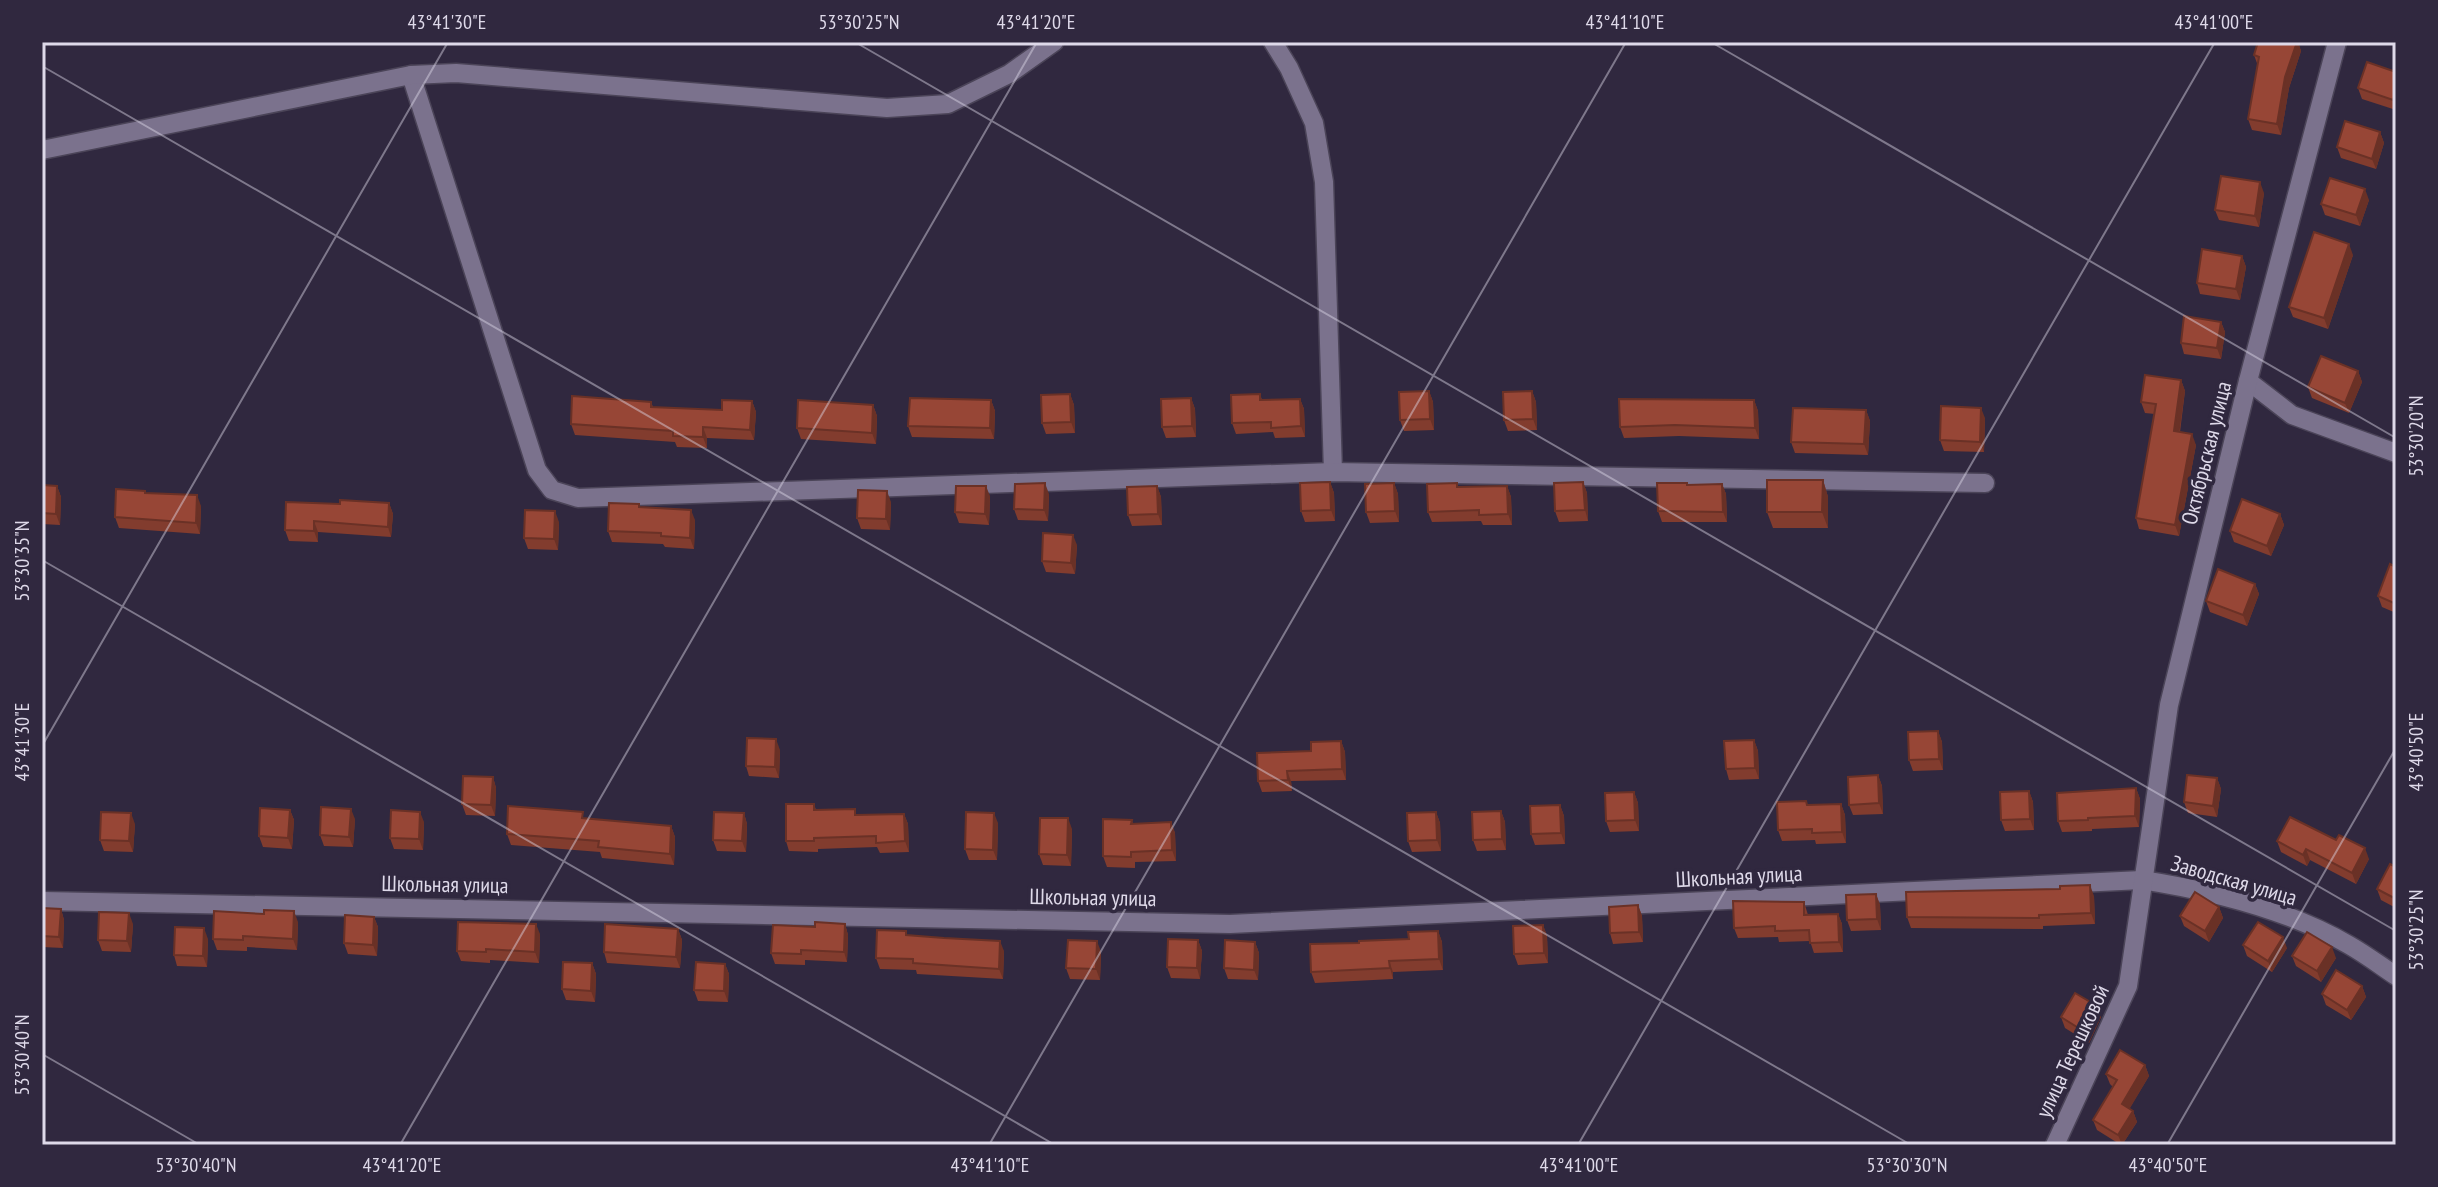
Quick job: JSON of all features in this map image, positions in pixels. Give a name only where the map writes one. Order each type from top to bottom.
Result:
[{"type":"street","points":[[42,150],[411,75],[456,73],[887,108],[948,104],[1009,74],[1054,42]]},
{"type":"street","points":[[1273,42],[1289,68],[1314,123],[1324,182],[1333,472]]},
{"type":"street","name":"Октябрьская улица","points":[[2142,880],[2169,705],[2248,381],[2337,42]]},
{"type":"street","points":[[411,75],[537,470],[552,490],[578,498],[1333,472],[1985,483]]},
{"type":"street","points":[[2248,381],[2292,415],[2396,453]]},
{"type":"street","name":"Школьная улица","points":[[42,901],[1230,924],[2142,880]]},
{"type":"street","name":"Заводская улица","points":[[2142,880],[2192,888],[2279,913],[2348,945],[2396,976]]},
{"type":"street","name":"улица Терешковой","points":[[2055,1145],[2128,986],[2142,880]]},
{"type":"building","points":[[2258,42],[2297,42],[2285,77],[2277,124],[2248,119],[2259,57],[2254,55]]},
{"type":"building","points":[[2367,62],[2396,72],[2393,100],[2358,88]]},
{"type":"building","points":[[2345,121],[2380,132],[2372,159],[2337,147]]},
{"type":"building","points":[[2221,176],[2260,182],[2255,216],[2215,210]]},
{"type":"building","points":[[2330,178],[2365,189],[2356,215],[2321,204]]},
{"type":"building","points":[[2314,232],[2349,244],[2324,318],[2289,307]]},
{"type":"building","points":[[2202,249],[2242,256],[2236,289],[2197,283]]},
{"type":"building","points":[[2184,316],[2221,322],[2217,348],[2181,343]]},
{"type":"building","points":[[2321,356],[2358,371],[2345,403],[2308,387]]},
{"type":"building","points":[[2145,375],[2181,380],[2174,431],[2192,434],[2175,525],[2136,518],[2156,404],[2141,402]]},
{"type":"building","points":[[1429,391],[1430,419],[1400,420],[1399,392]]},
{"type":"building","points":[[1532,391],[1533,419],[1504,420],[1503,392]]},
{"type":"building","points":[[1070,394],[1071,422],[1042,423],[1041,395]]},
{"type":"building","points":[[1260,394],[1260,400],[1300,399],[1301,426],[1271,428],[1271,422],[1232,423],[1231,395]]},
{"type":"building","points":[[572,396],[651,402],[651,407],[722,410],[722,400],[752,401],[750,430],[703,427],[703,437],[673,436],[673,431],[571,424]]},
{"type":"building","points":[[910,398],[991,400],[990,428],[908,426]]},
{"type":"building","points":[[1191,398],[1192,426],[1162,427],[1161,399]]},
{"type":"building","points":[[1619,399],[1754,400],[1755,428],[1675,425],[1620,427]]},
{"type":"building","points":[[798,400],[873,405],[872,433],[797,428]]},
{"type":"building","points":[[1941,406],[1981,408],[1980,442],[1940,440]]},
{"type":"building","points":[[1793,408],[1866,410],[1864,444],[1791,442]]},
{"type":"building","points":[[1767,480],[1823,480],[1822,512],[1767,512]]},
{"type":"building","points":[[1330,482],[1331,510],[1301,511],[1300,483]]},
{"type":"building","points":[[1583,482],[1585,510],[1555,511],[1554,483]]},
{"type":"building","points":[[1045,483],[1044,510],[1014,509],[1015,484]]},
{"type":"building","points":[[1394,483],[1395,511],[1366,512],[1365,484]]},
{"type":"building","points":[[1457,483],[1457,487],[1507,486],[1508,514],[1479,515],[1479,510],[1428,512],[1427,484]]},
{"type":"building","points":[[1657,483],[1722,484],[1723,512],[1658,511]]},
{"type":"building","points":[[42,485],[57,486],[56,514],[42,513]]},
{"type":"building","points":[[956,486],[986,486],[985,514],[955,512]]},
{"type":"building","points":[[1157,486],[1158,514],[1128,515],[1127,487]]},
{"type":"building","points":[[116,489],[197,495],[196,523],[115,517]]},
{"type":"building","points":[[858,490],[887,491],[886,519],[857,518]]},
{"type":"building","points":[[2242,499],[2280,514],[2267,546],[2230,531]]},
{"type":"building","points":[[340,500],[389,503],[388,527],[314,521],[314,531],[285,530],[286,502],[340,504]]},
{"type":"building","points":[[609,503],[691,510],[690,538],[661,536],[661,533],[608,531]]},
{"type":"building","points":[[525,510],[555,511],[554,539],[524,538]]},
{"type":"building","points":[[1043,533],[1073,535],[1071,563],[1042,561]]},
{"type":"building","points":[[2390,564],[2396,567],[2396,604],[2378,596]]},
{"type":"building","points":[[2218,569],[2255,584],[2243,615],[2206,601]]},
{"type":"building","points":[[1938,731],[1939,759],[1909,760],[1908,732]]},
{"type":"building","points":[[747,738],[776,739],[775,767],[746,766]]},
{"type":"building","points":[[1754,740],[1755,768],[1726,769],[1724,741]]},
{"type":"building","points":[[1341,741],[1342,769],[1287,771],[1288,780],[1258,781],[1257,753],[1311,751],[1311,742]]},
{"type":"building","points":[[1878,775],[1879,803],[1849,805],[1848,777]]},
{"type":"building","points":[[2187,775],[2217,778],[2213,806],[2184,802]]},
{"type":"building","points":[[463,776],[493,777],[491,805],[462,804]]},
{"type":"building","points":[[2136,788],[2135,816],[2058,821],[2057,793]]},
{"type":"building","points":[[2029,791],[2030,819],[2001,820],[2000,792]]},
{"type":"building","points":[[1634,792],[1635,820],[1606,821],[1605,793]]},
{"type":"building","points":[[1806,801],[1807,805],[1841,804],[1842,832],[1778,830],[1777,802]]},
{"type":"building","points":[[786,804],[814,804],[814,810],[855,809],[855,815],[904,814],[905,841],[876,843],[876,836],[786,841]]},
{"type":"building","points":[[1560,805],[1561,833],[1531,834],[1530,806]]},
{"type":"building","points":[[508,806],[583,812],[582,818],[671,826],[670,854],[598,847],[599,841],[507,834]]},
{"type":"building","points":[[321,807],[351,809],[349,837],[320,835]]},
{"type":"building","points":[[260,808],[290,810],[288,838],[259,836]]},
{"type":"building","points":[[391,810],[420,812],[419,839],[390,838]]},
{"type":"building","points":[[1501,811],[1502,839],[1473,840],[1472,812]]},
{"type":"building","points":[[101,812],[131,813],[129,841],[100,840]]},
{"type":"building","points":[[714,812],[744,813],[742,841],[713,840]]},
{"type":"building","points":[[966,812],[994,813],[993,850],[965,849]]},
{"type":"building","points":[[1436,812],[1437,840],[1408,841],[1407,813]]},
{"type":"building","points":[[2290,817],[2336,840],[2339,835],[2365,848],[2352,873],[2306,849],[2303,855],[2277,841]]},
{"type":"building","points":[[1040,818],[1068,818],[1067,855],[1039,854]]},
{"type":"building","points":[[1103,819],[1132,820],[1131,824],[1171,822],[1172,850],[1131,852],[1131,857],[1103,856]]},
{"type":"building","points":[[2390,864],[2396,867],[2396,899],[2377,889]]},
{"type":"building","points":[[2090,885],[2091,913],[2039,915],[2039,918],[1907,917],[1906,892],[2060,889],[2060,886]]},
{"type":"building","points":[[2195,892],[2219,907],[2205,931],[2180,916]]},
{"type":"building","points":[[1876,894],[1877,919],[1847,920],[1846,895]]},
{"type":"building","points":[[1733,901],[1804,902],[1804,915],[1838,914],[1839,942],[1810,943],[1809,930],[1775,931],[1775,926],[1734,928]]},
{"type":"building","points":[[1638,905],[1639,932],[1610,933],[1609,907]]},
{"type":"building","points":[[42,908],[61,909],[59,937],[42,936]]},
{"type":"building","points":[[264,910],[294,911],[293,939],[243,936],[243,940],[213,939],[214,911],[264,914]]},
{"type":"building","points":[[99,912],[129,913],[127,941],[98,940]]},
{"type":"building","points":[[345,915],[374,917],[373,945],[344,943]]},
{"type":"building","points":[[458,922],[536,924],[535,952],[457,951]]},
{"type":"building","points":[[815,922],[845,924],[844,952],[801,950],[801,954],[771,953],[773,925],[815,927]]},
{"type":"building","points":[[2258,922],[2283,937],[2268,961],[2243,945]]},
{"type":"building","points":[[605,924],[678,929],[676,957],[604,952]]},
{"type":"building","points":[[1543,925],[1544,953],[1514,954],[1513,926]]},
{"type":"building","points":[[175,927],[204,928],[203,956],[174,955]]},
{"type":"building","points":[[877,930],[1000,941],[999,969],[876,958]]},
{"type":"building","points":[[1438,931],[1439,959],[1389,961],[1390,968],[1311,972],[1310,944],[1409,939],[1408,932]]},
{"type":"building","points":[[2307,932],[2332,947],[2317,971],[2292,956]]},
{"type":"building","points":[[1168,939],[1198,940],[1197,968],[1167,967]]},
{"type":"building","points":[[1068,940],[1097,941],[1096,969],[1066,968]]},
{"type":"building","points":[[1225,940],[1255,942],[1254,970],[1224,968]]},
{"type":"building","points":[[563,962],[592,963],[591,991],[562,989]]},
{"type":"building","points":[[696,962],[725,964],[724,991],[694,990]]},
{"type":"building","points":[[2336,970],[2362,986],[2347,1010],[2322,994]]},
{"type":"building","points":[[2075,993],[2097,1006],[2085,1032],[2061,1017]]},
{"type":"building","points":[[2120,1050],[2145,1065],[2122,1104],[2133,1111],[2118,1135],[2093,1120],[2117,1080],[2106,1074]]}]
